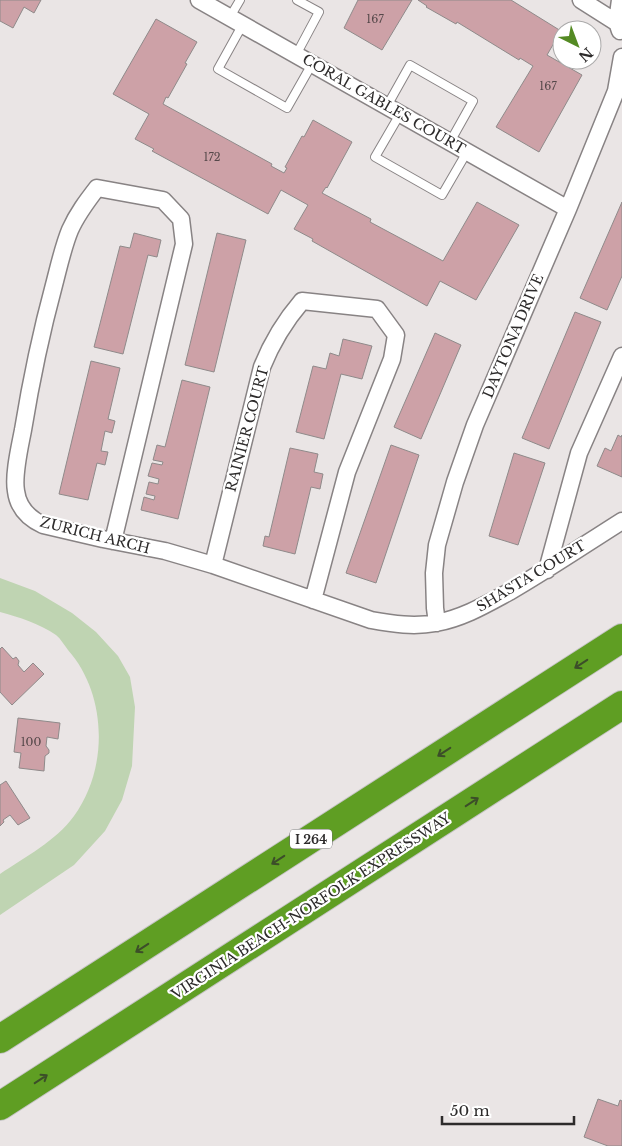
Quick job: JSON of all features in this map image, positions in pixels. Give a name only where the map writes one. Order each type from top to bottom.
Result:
[{"type":"highway","name":"I 264","points":[[0,1039],[622,638]]},
{"type":"highway","name":"VIRGINIA BEACH-NORFOLK EXPRESSWAY","points":[[0,1106],[622,705]]},
{"type":"street","name":"CORAL GABLES COURT","points":[[199,0],[568,209]]},
{"type":"street","points":[[581,0],[620,28]]},
{"type":"street","points":[[620,0],[620,28]]},
{"type":"street","name":"DAYTONA DRIVE","points":[[437,623],[434,573],[438,545],[455,482],[475,425],[568,209],[616,91],[622,57]]},
{"type":"street","name":"ZURICH ARCH","points":[[113,541],[184,244],[181,219],[163,200],[97,188],[82,208],[70,230],[32,373],[15,488],[18,501],[25,513],[43,525],[113,541],[166,551],[372,620],[397,624],[437,623]]},
{"type":"street","name":"RAINIER COURT","points":[[212,565],[262,367],[272,343],[285,321],[302,301],[377,309],[396,334],[392,359],[347,472],[314,600]]},
{"type":"street","points":[[546,570],[579,453],[622,356]]},
{"type":"street","name":"SHASTA COURT","points":[[437,623],[481,608],[622,522]]},
{"type":"lane","points":[[240,0],[236,21],[218,69],[287,108],[312,64]]},
{"type":"lane","points":[[296,54],[319,12],[297,0]]},
{"type":"lane","points":[[450,142],[473,101],[410,65],[375,157],[442,195],[467,152]]},
{"type":"shaded area","points":[[0,578],[35,591],[72,613],[96,632],[118,656],[130,677],[135,707],[132,766],[122,800],[105,831],[74,865],[0,915],[0,874],[49,841],[74,816],[85,797],[93,776],[98,754],[99,732],[96,709],[90,688],[81,668],[56,635],[29,621],[0,612]]},
{"type":"building","points":[[0,0],[41,0],[34,13],[24,7],[13,28],[0,21]]},
{"type":"building","points":[[358,0],[412,0],[382,50],[344,28]]},
{"type":"building","points":[[418,0],[511,0],[552,25],[552,46],[547,55],[552,58],[552,70],[573,70],[582,75],[539,152],[496,127],[533,66],[520,58],[519,60]]},
{"type":"building","points":[[156,19],[197,42],[185,63],[187,64],[163,104],[272,164],[271,166],[284,173],[287,168],[285,167],[313,120],[352,142],[327,188],[322,193],[371,219],[370,222],[443,261],[477,202],[519,225],[476,300],[440,281],[427,306],[294,229],[308,205],[281,190],[268,214],[152,151],[154,149],[135,139],[149,114],[113,94]]},
{"type":"building","points":[[622,202],[622,276],[607,310],[580,298]]},
{"type":"building","points":[[134,233],[161,240],[157,257],[148,255],[123,354],[94,347],[120,246],[130,248]]},
{"type":"building","points":[[217,233],[246,240],[214,372],[185,365]]},
{"type":"building","points":[[575,312],[601,322],[549,449],[522,438]]},
{"type":"building","points":[[435,333],[461,345],[421,439],[394,427]]},
{"type":"building","points":[[343,339],[372,346],[362,379],[341,374],[324,439],[296,432],[313,366],[326,369],[330,353],[339,356]]},
{"type":"building","points":[[91,361],[120,368],[108,419],[115,421],[112,433],[105,431],[101,451],[108,452],[105,465],[97,463],[88,500],[59,494]]},
{"type":"building","points":[[182,380],[210,387],[178,519],[141,510],[144,497],[154,500],[155,496],[146,494],[149,482],[158,484],[159,479],[148,476],[152,463],[162,465],[163,462],[153,460],[157,445],[165,447]]},
{"type":"building","points":[[618,435],[621,437],[622,435],[622,477],[597,466],[605,448],[611,451]]},
{"type":"building","points":[[391,445],[419,455],[376,583],[346,573]]},
{"type":"building","points":[[290,448],[318,454],[314,472],[323,474],[320,489],[311,487],[295,554],[263,546],[265,536],[269,537]]},
{"type":"building","points":[[514,453],[545,463],[518,545],[489,536]]},
{"type":"building","points":[[2,647],[13,659],[16,657],[19,661],[18,665],[24,672],[33,663],[44,674],[12,705],[0,692],[0,649]]},
{"type":"building","points":[[18,718],[60,723],[58,739],[47,737],[46,746],[49,753],[45,756],[44,771],[19,768],[21,753],[14,752]]},
{"type":"building","points":[[6,781],[30,818],[18,825],[10,815],[3,820],[4,822],[0,826],[0,785]]},
{"type":"building","points":[[598,1099],[618,1106],[620,1100],[622,1101],[622,1146],[608,1146],[584,1137]]}]
